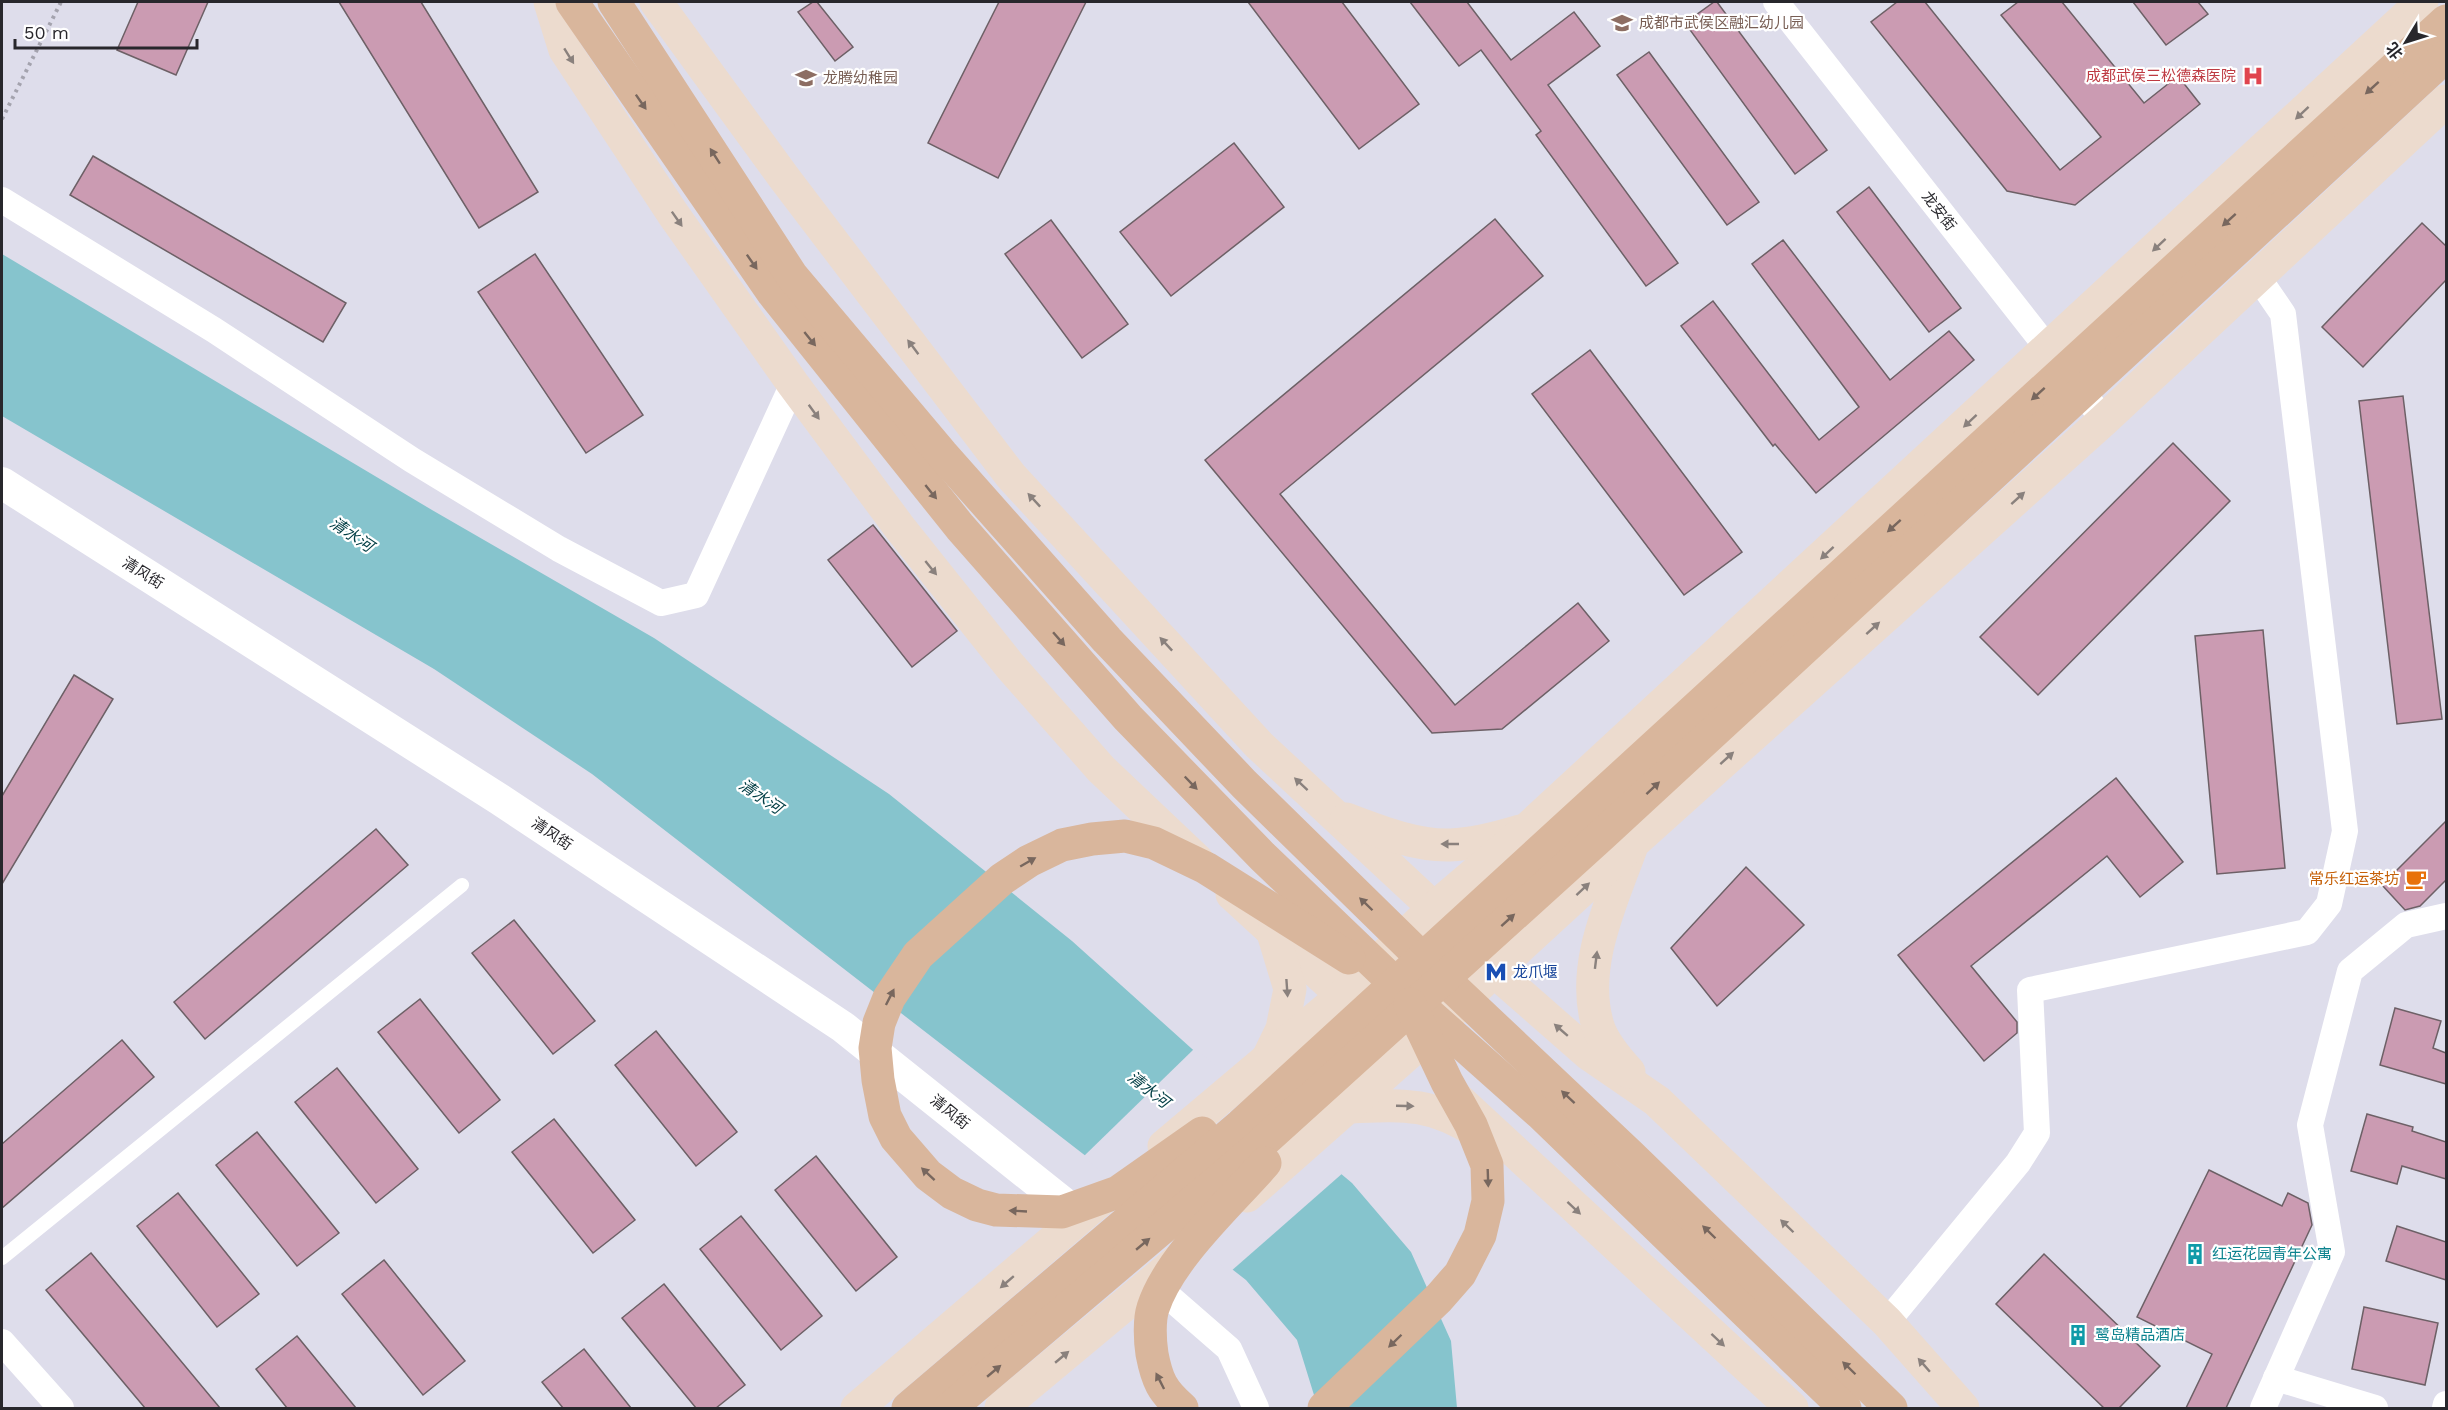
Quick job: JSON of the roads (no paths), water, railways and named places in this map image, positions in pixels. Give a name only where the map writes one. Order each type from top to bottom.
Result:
[{"type":"main road","points":[[549,2],[565,50],[674,214],[793,384],[900,528],[1010,666],[1101,769],[1342,996],[1409,1053],[1778,1404]]},
{"type":"main road","points":[[572,2],[960,527],[1128,718],[1262,856],[1404,992],[1541,1114],[1845,1408]]},
{"type":"main road","points":[[614,2],[783,285],[942,454],[1091,622],[1244,784],[1432,968],[1630,1155],[1891,1408]]},
{"type":"main road","points":[[656,2],[785,179],[1011,476],[1259,745],[1434,909],[1494,971],[1590,1055],[1657,1101]]},
{"type":"main road","points":[[857,1408],[1342,996],[1434,909],[1527,829],[2422,2]]},
{"type":"main road","points":[[950,1408],[1253,1151],[1349,1045],[2446,21]]},
{"type":"main road","points":[[908,1408],[1240,1125],[1349,1045],[1602,835],[2446,56]]},
{"type":"main road","points":[[1001,1408],[1178,1260],[1316,1133],[1409,1053],[1633,843],[2104,420],[2446,101]]},
{"type":"main road","points":[[1333,814],[1379,832],[1415,841],[1449,845],[1482,842],[1527,829]]},
{"type":"main road","points":[[1324,1408],[1439,1298],[1460,1274],[1480,1235],[1488,1201],[1487,1165],[1472,1125],[1404,992],[1206,868],[1154,843],[1125,836],[1092,839],[1062,845],[1029,861],[1002,879],[918,955],[889,998],[879,1023],[875,1048],[885,1116],[896,1138],[928,1175],[952,1192],[977,1205],[996,1210],[1062,1212],[1118,1192],[1349,1045]]},
{"type":"main road","points":[[1633,843],[1609,909],[1596,954],[1593,997],[1599,1028],[1614,1053],[1657,1101],[1887,1322],[1963,1408]]},
{"type":"main road","points":[[1263,1062],[1282,1029],[1290,989],[1273,932]]},
{"type":"main road","points":[[1182,1408],[1171,1398],[1157,1378],[1151,1346],[1153,1309],[1177,1261],[1349,1045]]},
{"type":"main road","points":[[1347,1107],[1409,1105],[1440,1112],[1474,1130],[1538,1174]]},
{"type":"street","name":"龙安街","points":[[1776,2],[2104,420]]},
{"type":"street","points":[[2,200],[214,330],[422,466],[559,549],[661,603],[696,595],[793,384]]},
{"type":"street","points":[[1887,1322],[2019,1163],[2037,1133],[2030,990],[2307,932],[2329,904],[2345,831],[2283,314],[2257,276]]},
{"type":"street","name":"清风街","points":[[2,483],[499,799],[843,1027],[1082,1217]]},
{"type":"street","points":[[2263,1408],[2332,1252],[2310,1125],[2350,970],[2406,925],[2446,916]]},
{"type":"street","points":[[1152,1282],[1229,1349],[1256,1408]]},
{"type":"street","points":[[2,1342],[61,1408]]},
{"type":"street","points":[[2276,1378],[2375,1408]]},
{"type":"lane","points":[[2,1258],[462,885]]},
{"type":"water","name":"清水河","points":[[2,254],[432,510],[654,638],[889,794],[1072,941],[1201,1057],[1352,1183],[1411,1252],[1451,1341],[1457,1408],[1318,1408],[1297,1340],[1246,1280],[592,774],[434,669],[2,416]]},
{"type":"place","name":"成都市武侯区融汇幼儿园","points":[[1622,23]]},
{"type":"place","name":"成都武侯三松德森医院","points":[[2253,76]]},
{"type":"place","name":"龙腾幼稚园","points":[[806,78]]},
{"type":"place","name":"常乐红运茶坊","points":[[2416,879]]},
{"type":"place","name":"龙爪堰","points":[[1496,972]]},
{"type":"place","name":"红运花园青年公寓","points":[[2195,1254]]},
{"type":"place","name":"鹭岛精品酒店","points":[[2078,1335]]}]
